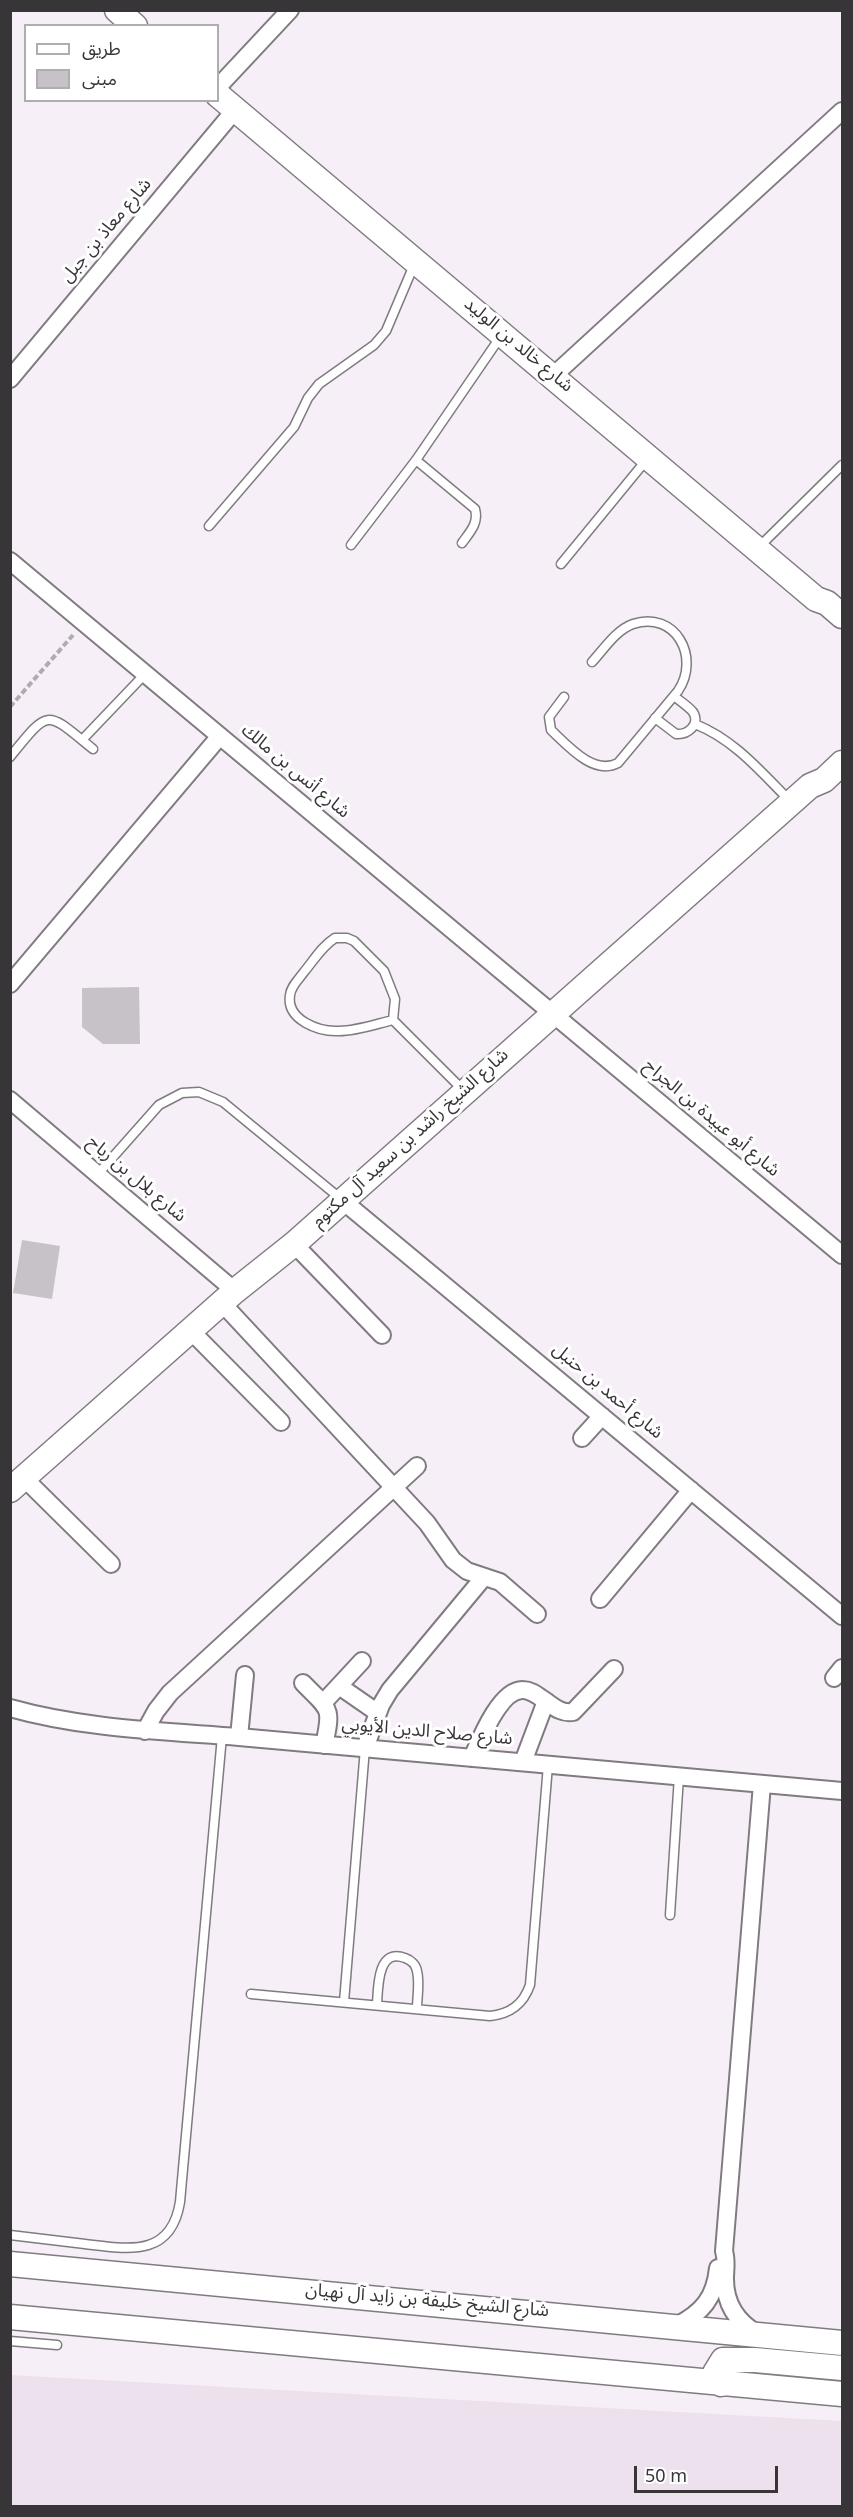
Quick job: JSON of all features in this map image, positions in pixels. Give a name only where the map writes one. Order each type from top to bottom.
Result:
[{"type":"street","points":[[117,10],[133,24]]},
{"type":"street","points":[[219,86],[290,10]]},
{"type":"street","name":"شارع خالد بن الوليد","points":[[226,102],[816,599],[825,614],[843,630]]},
{"type":"street","name":"شارع معاذ بن جبل","points":[[10,379],[226,102]]},
{"type":"street","points":[[552,377],[843,111]]},
{"type":"street","name":"شارع أنس بن مالك","points":[[10,561],[552,1015]]},
{"type":"street","name":"شارع خالد بن الوليد","points":[[816,599],[827,603],[843,616]]},
{"type":"street","points":[[10,984],[220,736]]},
{"type":"street","name":"شارع الشيخ راشد بن سعيد آل مكتوم","points":[[15,1484],[229,1297],[294,1244],[466,1092],[810,786],[818,772],[843,749]]},
{"type":"street","name":"شارع الشيخ راشد بن سعيد آل مكتوم","points":[[810,786],[824,780],[843,763]]},
{"type":"street","name":"شارع أبو عبيدة بن الجراح","points":[[552,1015],[843,1256]]},
{"type":"street","name":"شارع بلال بن رباح","points":[[10,1100],[97,1175],[229,1297],[392,1488],[427,1523],[453,1560],[467,1571],[500,1582],[537,1614]]},
{"type":"street","name":"شارع أحمد بن حنبل","points":[[343,1201],[843,1616]]},
{"type":"street","points":[[294,1244],[382,1335]]},
{"type":"street","points":[[191,1330],[281,1422]]},
{"type":"street","points":[[582,1438],[602,1416]]},
{"type":"street","points":[[145,1731],[156,1711],[170,1693],[417,1466]]},
{"type":"street","points":[[15,1484],[111,1564]]},
{"type":"street","points":[[600,1599],[691,1490]]},
{"type":"street","points":[[365,1749],[378,1713],[390,1690],[484,1576]]},
{"type":"street","points":[[323,1703],[362,1661]]},
{"type":"street","points":[[472,1758],[490,1721],[510,1693],[525,1690],[563,1712],[573,1712],[614,1669]]},
{"type":"street","points":[[231,1737],[245,1675]]},
{"type":"street","points":[[303,1683],[328,1709],[330,1718],[324,1745]]},
{"type":"street","points":[[339,1686],[378,1713]]},
{"type":"street","points":[[523,1762],[546,1701]]},
{"type":"street","name":"شارع صلاح الدين الأيوبي","points":[[10,1708],[69,1722],[145,1731],[843,1791]]},
{"type":"street","points":[[676,2326],[696,2314],[709,2300],[724,2251],[762,1784]]},
{"type":"street","points":[[724,2251],[726,2292],[729,2303],[740,2321],[758,2334]]},
{"type":"street","name":"شارع الشيخ خليفة بن زايد آل نهيان","points":[[10,2265],[843,2343]]},
{"type":"street","points":[[10,2317],[843,2394]]},
{"type":"street","points":[[721,2384],[715,2373],[723,2360],[754,2360],[843,2368]]},
{"type":"lane","points":[[209,526],[294,427],[308,398],[318,384],[374,345],[386,331],[416,262]]},
{"type":"lane","points":[[351,545],[416,460],[502,335]]},
{"type":"lane","points":[[561,564],[648,458]]},
{"type":"lane","points":[[416,460],[475,509],[477,516],[475,525],[462,543]]},
{"type":"lane","points":[[756,549],[843,465]]},
{"type":"lane","points":[[564,697],[549,717],[549,726],[580,754],[600,767],[606,767],[618,763],[674,696],[687,674],[687,655],[679,637],[664,625],[644,622],[624,628],[592,662]]},
{"type":"lane","points":[[82,740],[145,674]]},
{"type":"lane","points":[[655,718],[676,734],[687,733],[694,724],[693,712],[674,696]]},
{"type":"lane","points":[[10,757],[38,723],[48,719],[57,720],[93,749]]},
{"type":"lane","points":[[694,724],[719,735],[741,751],[791,803]]},
{"type":"lane","points":[[335,938],[347,938],[354,941],[384,971],[395,999],[393,1020],[340,1031],[324,1030],[297,1016],[291,1007],[289,997],[292,987],[326,944],[335,938]]},
{"type":"lane","points":[[393,1020],[466,1092]]},
{"type":"lane","points":[[97,1175],[166,1100],[182,1093],[199,1092],[223,1102],[343,1201]]},
{"type":"lane","points":[[10,2235],[131,2249],[152,2244],[169,2232],[175,2223],[180,2202],[231,1737]]},
{"type":"lane","points":[[344,2002],[365,1749]]},
{"type":"lane","points":[[250,1994],[499,2015],[515,2008],[530,1985],[548,1765]]},
{"type":"lane","points":[[670,1915],[679,1776]]},
{"type":"lane","points":[[377,2005],[381,1969],[388,1959],[401,1956],[412,1961],[418,1972],[417,2009]]},
{"type":"lane","points":[[10,2341],[57,2345]]},
{"type":"path","points":[[10,707],[84,623]]},
{"type":"shaded area","points":[[10,2375],[842,2421],[842,2506],[11,2506]]},
{"type":"building","points":[[139,987],[140,1044],[103,1044],[82,1027],[82,988]]},
{"type":"building","points":[[22,1240],[60,1246],[52,1299],[13,1293]]}]
